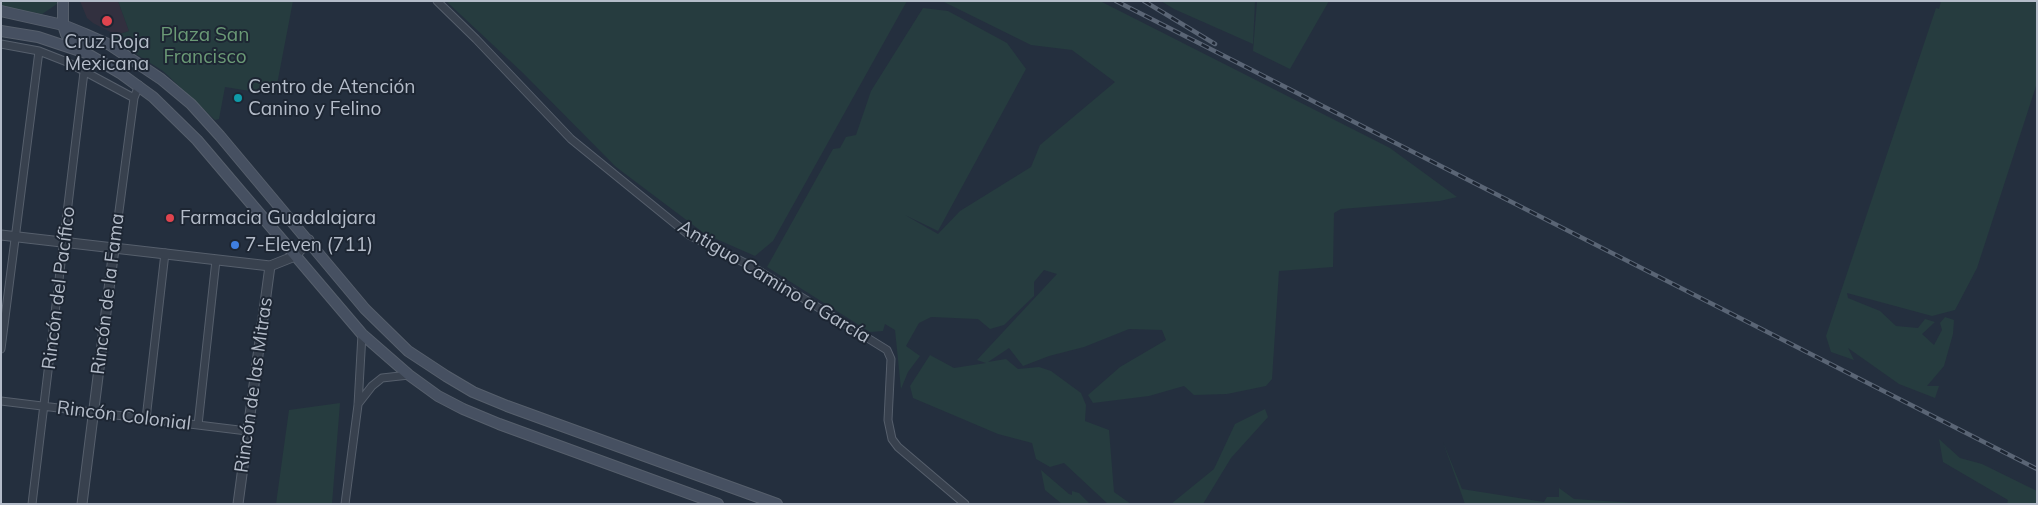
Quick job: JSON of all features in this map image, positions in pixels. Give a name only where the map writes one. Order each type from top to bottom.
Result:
[{"type":"main road","points":[[63,1],[63,25],[67,36],[84,47],[92,57]]},
{"type":"main road","points":[[1,11],[63,25],[110,45],[136,61],[190,104],[309,240],[365,309],[394,339],[421,360],[473,392],[776,504]]},
{"type":"main road","points":[[1,31],[38,37],[92,57],[138,86],[167,109],[198,140],[362,334],[409,375],[438,396],[463,409],[718,504]]},
{"type":"main road","points":[[549,442],[556,424]]},
{"type":"street","name":"Antiguo Camino a García","points":[[437,1],[476,39],[570,138],[689,235],[751,266],[887,350],[891,359],[888,420],[892,439],[898,447],[965,504]]},
{"type":"street","points":[[1,44],[39,51],[67,62],[134,98]]},
{"type":"street","points":[[1,349],[39,51]]},
{"type":"street","name":"Rincón del Pacífico","points":[[32,504],[84,72]]},
{"type":"street","name":"Rincón de la Fama","points":[[82,504],[134,98],[138,86]]},
{"type":"street","points":[[1,235],[270,266],[295,256],[309,240]]},
{"type":"street","points":[[146,419],[165,253]]},
{"type":"street","points":[[198,425],[216,260]]},
{"type":"street","name":"Rincón de las Mitras","points":[[238,504],[270,266]]},
{"type":"street","points":[[345,504],[358,405],[362,334]]},
{"type":"street","points":[[358,405],[372,386],[382,378],[409,375]]},
{"type":"street","name":"Rincón Colonial","points":[[1,401],[247,430]]},
{"type":"shaded area","name":"Cruz Roja Mexicana","points":[[80,1],[118,1],[129,31],[116,35],[93,23],[87,18]]},
{"type":"green space","points":[[1,1],[57,1],[57,4],[42,14],[1,6]]},
{"type":"green space","name":"Plaza San Francisco","points":[[118,1],[293,1],[275,95],[225,87],[219,119],[215,120],[163,71],[114,40],[114,36],[129,31]]},
{"type":"green space","points":[[446,1],[907,1],[773,241],[755,256],[705,234],[616,167],[523,73]]},
{"type":"green space","points":[[942,1],[1100,1],[1390,148],[1457,197],[1440,201],[1341,209],[1334,213],[1333,267],[1279,271],[1272,379],[1266,386],[1227,394],[1194,395],[1184,386],[1149,396],[1093,403],[1088,395],[1120,367],[1166,340],[1162,330],[1129,329],[1084,347],[1049,356],[1023,366],[1009,348],[988,362],[1006,359],[1018,369],[1039,367],[1051,371],[1081,393],[1086,405],[1085,421],[1109,430],[1114,492],[1131,504],[1108,504],[1064,463],[1050,467],[1036,459],[1032,443],[998,434],[913,398],[910,386],[930,355],[954,368],[986,363],[977,360],[1057,274],[1044,270],[1034,282],[1034,296],[1004,325],[990,329],[978,319],[931,317],[919,323],[906,346],[920,356],[908,372],[901,389],[895,330],[885,324],[883,331],[870,332],[767,267],[833,149],[840,148],[846,137],[856,135],[871,91],[923,8],[948,11],[1007,43],[1026,69],[938,231],[905,215],[938,234],[960,211],[1031,167],[1040,145],[1115,82],[1072,50],[1031,45]]},
{"type":"green space","points":[[1161,1],[1255,1],[1253,44],[1174,9]]},
{"type":"green space","points":[[1257,1],[1329,1],[1290,69],[1253,51]]},
{"type":"green space","points":[[1941,1],[2037,1],[2037,83],[1977,268],[1955,310],[1932,316],[1847,293],[1848,298],[1880,311],[1896,326],[1918,328],[1925,319],[1935,322],[1922,334],[1934,345],[1942,330],[1940,323],[1945,317],[1954,320],[1953,334],[1944,366],[1927,386],[1939,386],[1935,398],[1899,384],[1848,348],[1854,360],[1831,352],[1826,336],[1936,8],[1939,9]]},
{"type":"green space","points":[[340,403],[332,504],[276,504],[289,410]]},
{"type":"green space","points":[[1265,409],[1268,417],[1231,458],[1203,504],[1171,504],[1214,469],[1235,424]]},
{"type":"green space","points":[[1939,439],[1960,458],[1982,464],[2037,491],[2037,504],[2007,504],[2008,500],[1943,462]]},
{"type":"green space","points":[[1443,442],[1462,489],[1544,502],[1547,497],[1559,497],[1559,488],[1574,499],[1649,504],[1465,504]]},
{"type":"green space","points":[[1041,470],[1069,494],[1072,495],[1072,491],[1079,493],[1090,504],[1062,504],[1045,490]]},
{"type":"railway","points":[[1116,1],[2037,469]]},
{"type":"railway","points":[[1144,1],[1215,44]]},
{"type":"place","name":"Cruz Roja Mexicana","points":[[107,21]]},
{"type":"place","name":"Centro de Atención Canino y Felino","points":[[238,98]]},
{"type":"place","name":"Farmacia Guadalajara","points":[[170,218]]},
{"type":"place","name":"7-Eleven (711)","points":[[235,245]]}]
